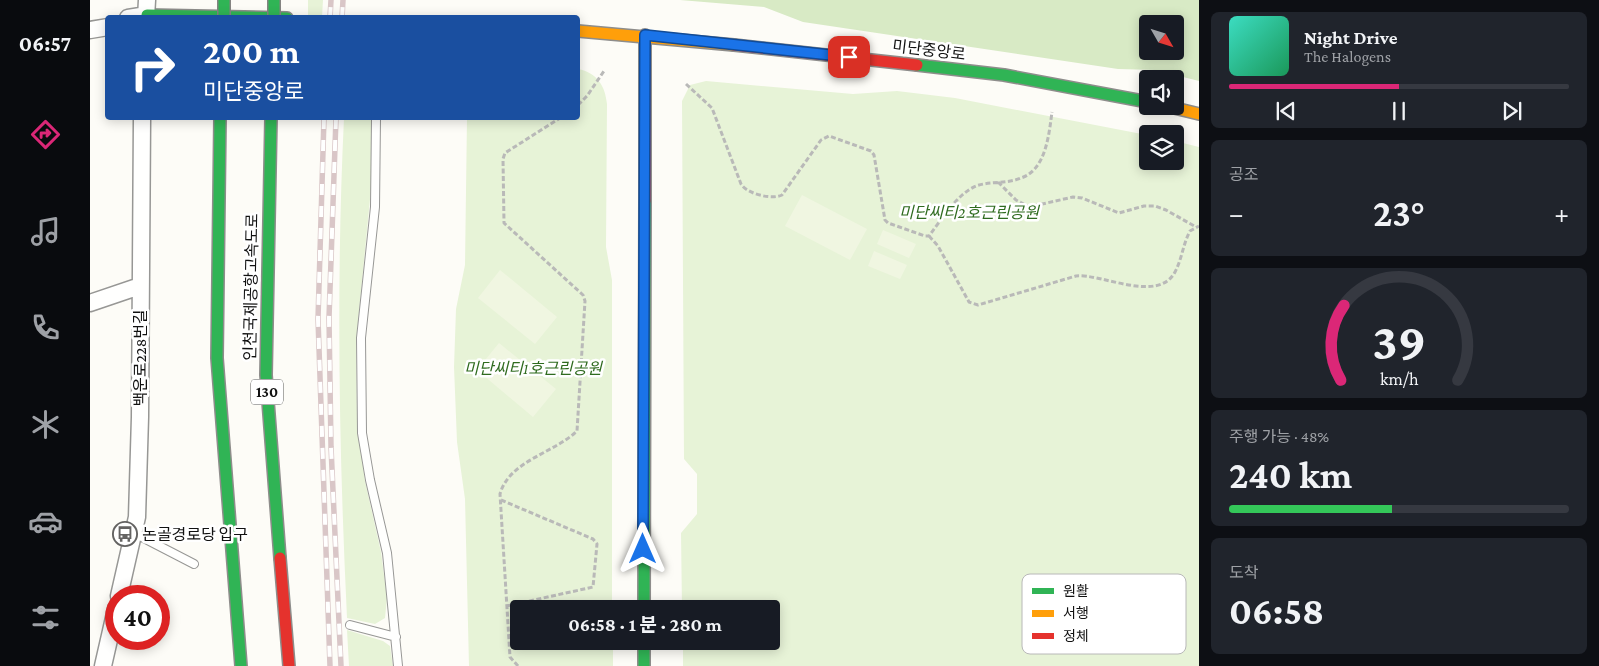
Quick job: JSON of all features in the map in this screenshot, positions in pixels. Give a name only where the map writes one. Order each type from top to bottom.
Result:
[{"type":"main road","points":[[224,0],[224,15]]},
{"type":"main road","points":[[274,0],[274,15]]},
{"type":"main road","points":[[147,11],[227,15]]},
{"type":"main road","name":"미단중앙로","points":[[580,31],[645,35],[1004,75],[1139,100]]},
{"type":"main road","points":[[644,600],[645,35]]},
{"type":"main road","points":[[1184,110],[1199,114]]},
{"type":"main road","name":"인천국제공항고속도로","points":[[220,120],[217,358],[241,666]]},
{"type":"main road","name":"인천국제공항고속도로","points":[[271,120],[266,375],[288,666]]},
{"type":"main road","points":[[644,650],[644,666]]},
{"type":"street","points":[[90,30],[105,28]]},
{"type":"street","name":"백운로228번길","points":[[122,585],[137,517],[142,120]]},
{"type":"street","points":[[90,303],[140,286]]},
{"type":"street","points":[[104,666],[107,650]]},
{"type":"lane","points":[[376,120],[375,207],[361,338],[362,424],[370,480],[387,553],[398,666]]},
{"type":"lane","points":[[134,533],[194,564]]},
{"type":"lane","points":[[350,625],[396,637]]},
{"type":"path","points":[[580,103],[604,71]]},
{"type":"path","points":[[686,84],[712,108],[741,184],[747,191],[774,197],[782,195],[820,140],[829,136],[871,151],[874,156],[885,220],[888,223],[929,236],[938,246],[969,302],[978,304],[1076,276],[1089,276],[1130,287],[1164,282],[1175,272],[1186,237],[1197,227],[1166,210],[1154,206],[1144,206],[1119,213],[1082,198],[1073,197],[1029,207],[1016,200],[998,182]]},
{"type":"path","points":[[929,236],[964,194],[975,187],[1021,179],[1036,166],[1047,144],[1052,112]]},
{"type":"path","points":[[518,666],[510,657],[501,500],[502,485],[513,472],[573,434],[578,428],[585,298],[502,219],[503,159],[505,153],[557,120]]},
{"type":"path","points":[[501,500],[593,539],[597,544],[593,587],[507,606]]},
{"type":"green space","points":[[308,0],[323,0],[322,15],[308,15]]},
{"type":"green space","points":[[680,0],[1199,0],[1199,81],[1184,77],[1184,70],[1118,69],[803,22],[764,7]]},
{"type":"green space","name":"미단씨티1호근린공원","points":[[580,70],[590,73],[602,86],[607,104],[606,247],[612,280],[612,600],[510,600],[510,650],[613,650],[613,666],[469,666],[465,499],[457,442],[454,367],[456,309],[465,265],[467,120],[580,120]]},
{"type":"green space","name":"미단씨티2호근린공원","points":[[706,81],[853,94],[897,91],[955,98],[1139,133],[1139,170],[1184,170],[1184,143],[1199,147],[1199,666],[683,666],[683,650],[780,650],[780,600],[682,600],[681,533],[697,514],[697,474],[684,459],[682,101],[690,85]]},
{"type":"green space","points":[[344,120],[372,120],[371,189],[356,343],[357,419],[365,481],[381,552],[387,598],[385,618],[375,624],[347,618],[342,493],[339,306]]},
{"type":"green space","points":[[802,195],[867,229],[850,260],[785,226]]},
{"type":"green space","points":[[883,230],[916,244],[909,258],[877,244]]},
{"type":"green space","points":[[874,251],[907,265],[900,279],[868,266]]},
{"type":"green space","points":[[500,270],[557,317],[535,344],[478,298]]},
{"type":"green space","points":[[499,343],[556,389],[533,417],[477,370]]},
{"type":"green space","points":[[347,630],[383,641],[390,646],[393,666],[349,666]]},
{"type":"railway","points":[[330,15],[331,0]]},
{"type":"railway","points":[[342,15],[343,0]]},
{"type":"railway","points":[[324,120],[318,319],[330,666]]},
{"type":"railway","points":[[336,120],[329,318],[331,447],[341,666]]},
{"type":"traffic: fast","points":[[224,0],[224,15]]},
{"type":"traffic: fast","points":[[274,0],[274,15]]},
{"type":"traffic: fast","points":[[917,65],[1004,75],[1139,100]]},
{"type":"traffic: fast","points":[[220,120],[217,358],[241,666]]},
{"type":"traffic: fast","points":[[271,120],[266,375],[280,558]]},
{"type":"traffic: fast","points":[[644,600],[645,201]]},
{"type":"traffic: fast","points":[[644,650],[644,666]]},
{"type":"traffic: slow","points":[[580,31],[734,45]]},
{"type":"traffic: slow","points":[[1184,110],[1199,114]]},
{"type":"traffic: jam","points":[[645,35],[645,201]]},
{"type":"traffic: jam","points":[[734,45],[917,65]]},
{"type":"traffic: jam","points":[[280,558],[289,666]]},
{"type":"place","name":"논골경로당 입구","points":[[125,534]]},
{"type":"route","points":[[643,549],[645,35],[849,57]]}]
